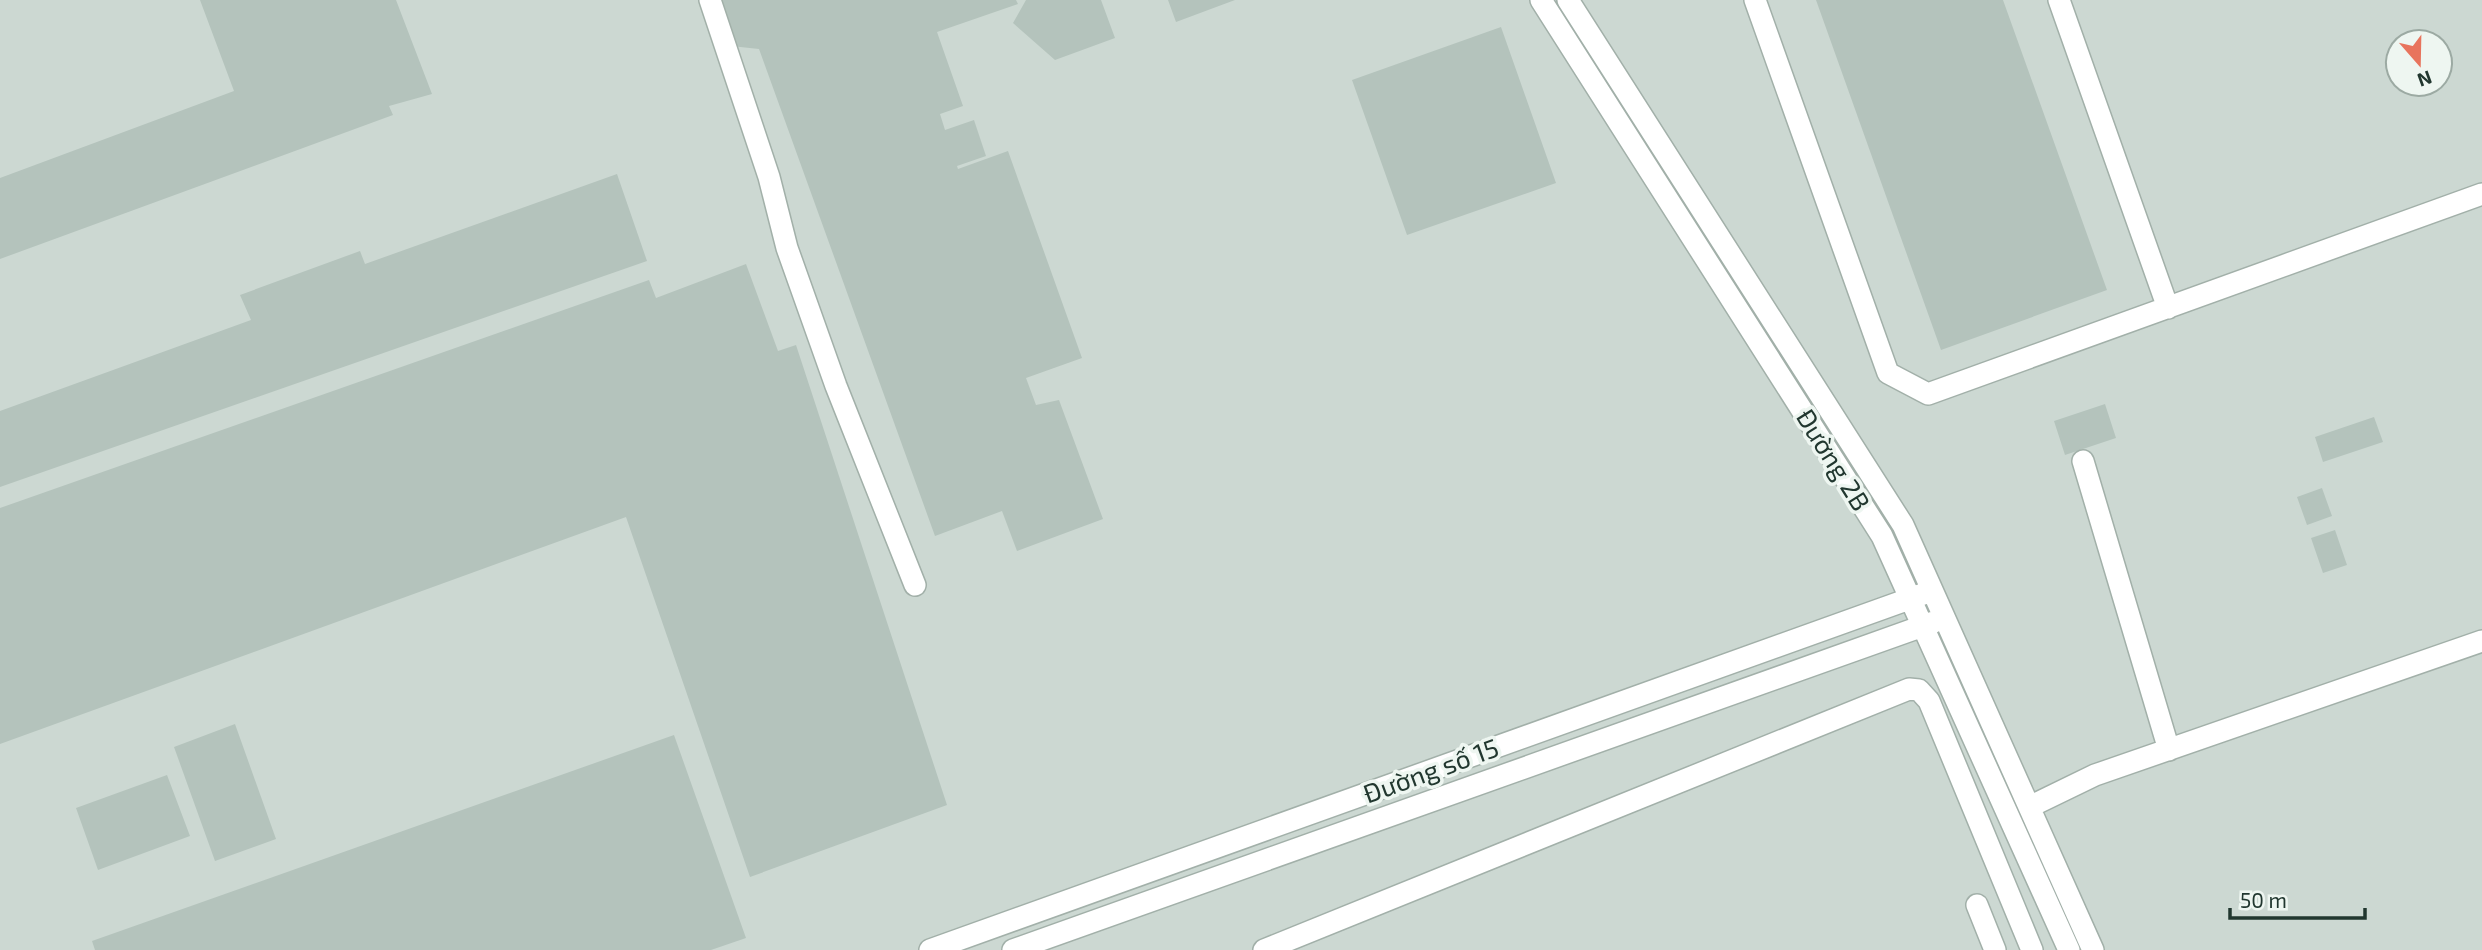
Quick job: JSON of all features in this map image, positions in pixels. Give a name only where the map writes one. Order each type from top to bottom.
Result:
[{"type":"street","points":[[710,0],[769,177],[796,273],[836,386],[915,585]]},
{"type":"street","name":"Đường 2B","points":[[1541,0],[1882,537],[2068,950]]},
{"type":"street","name":"Đường 2B","points":[[1568,0],[1903,525],[2093,950]]},
{"type":"street","points":[[1755,0],[1888,373],[1928,394],[2482,194]]},
{"type":"street","points":[[2059,0],[2168,307]]},
{"type":"street","points":[[2083,461],[2169,750]]},
{"type":"street","name":"Đường số 15","points":[[930,950],[1932,591]]},
{"type":"street","name":"Đường số 15","points":[[1013,950],[1944,618]]},
{"type":"street","points":[[2029,807],[2095,775],[2482,641]]},
{"type":"street","points":[[1275,948],[1909,689],[1919,690],[1929,701],[2032,950]]},
{"type":"street","points":[[1977,905],[1995,950]]},
{"type":"shaded area","points":[[0,0],[2482,0],[2482,950],[0,950]]},
{"type":"building","points":[[200,0],[396,0],[432,94],[389,106],[393,115],[0,259],[0,178],[234,91]]},
{"type":"building","points":[[715,0],[1016,0],[1018,4],[937,32],[963,106],[940,114],[945,130],[974,120],[986,156],[957,166],[958,169],[1008,151],[1082,358],[1026,378],[1036,405],[1059,400],[1103,519],[1017,551],[1002,511],[935,536],[759,49],[731,46]]},
{"type":"building","points":[[1026,0],[1101,0],[1115,38],[1055,60],[1013,23]]},
{"type":"building","points":[[1168,0],[1235,0],[1176,22]]},
{"type":"building","points":[[1816,0],[2003,0],[2107,290],[1941,350]]},
{"type":"building","points":[[1501,27],[1556,183],[1407,235],[1352,80]]},
{"type":"building","points":[[617,174],[647,261],[0,487],[0,411],[251,320],[240,295],[360,251],[365,264]]},
{"type":"building","points":[[746,264],[778,351],[796,345],[947,805],[750,877],[626,517],[0,744],[0,508],[649,280],[656,298]]},
{"type":"building","points":[[2105,404],[2116,438],[2065,455],[2054,421]]},
{"type":"building","points":[[2374,417],[2383,442],[2323,462],[2315,437]]},
{"type":"building","points":[[2322,488],[2332,516],[2307,525],[2297,497]]},
{"type":"building","points":[[2335,530],[2347,565],[2323,573],[2311,538]]},
{"type":"building","points":[[235,724],[276,839],[215,861],[174,747]]},
{"type":"building","points":[[674,735],[746,938],[711,950],[95,950],[92,941]]},
{"type":"building","points":[[167,775],[190,836],[98,870],[76,808]]}]
